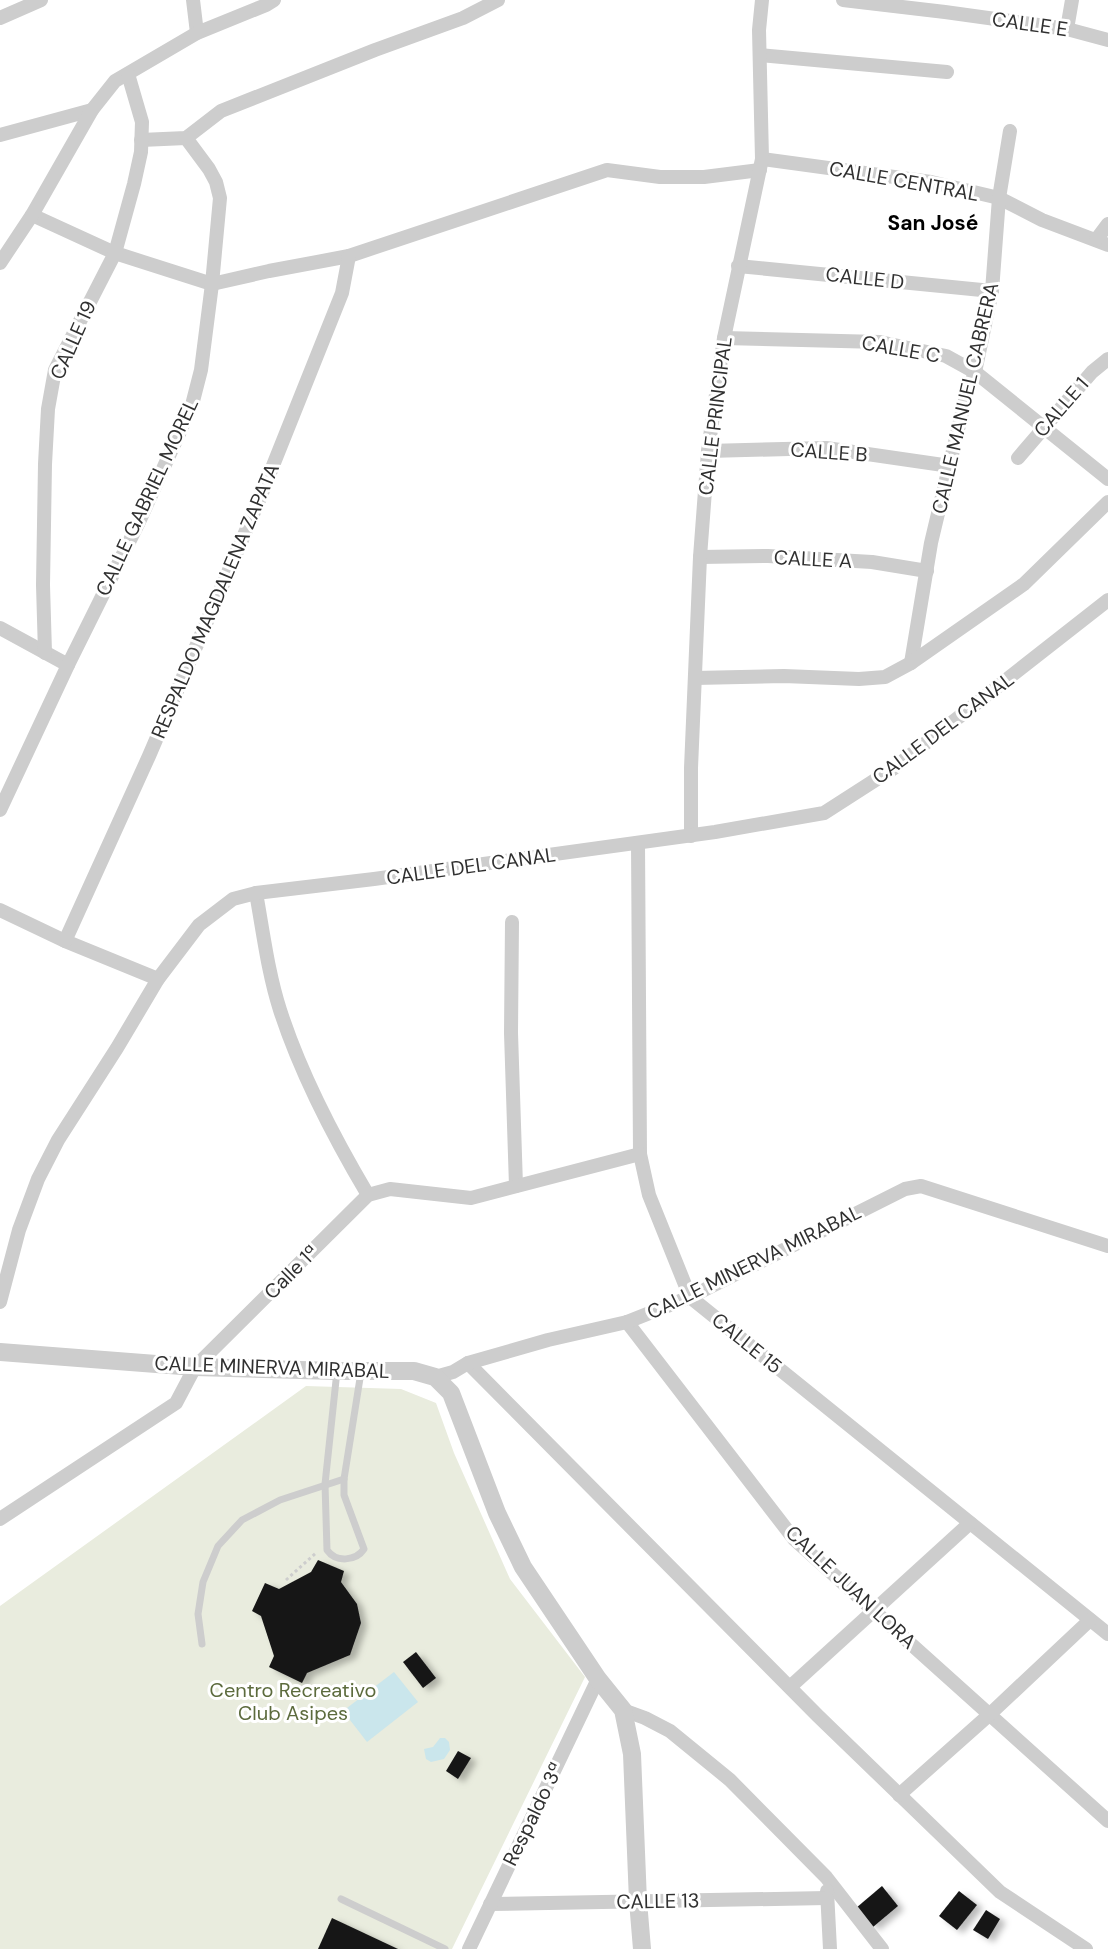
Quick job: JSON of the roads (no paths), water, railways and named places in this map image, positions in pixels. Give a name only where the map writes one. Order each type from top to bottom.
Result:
[{"type":"street","points":[[0,18],[40,0]]},
{"type":"street","points":[[193,0],[197,33]]},
{"type":"street","points":[[0,263],[32,215],[92,110],[115,81],[197,33],[273,0]]},
{"type":"street","points":[[141,140],[186,138],[220,111],[463,18],[498,0]]},
{"type":"street","name":"CALLE PRINCIPAL","points":[[691,836],[691,768],[700,557],[708,451],[724,338],[761,164],[762,0]]},
{"type":"street","name":"CALLE E","points":[[843,0],[1068,29],[1108,40]]},
{"type":"street","points":[[1068,29],[1072,0]]},
{"type":"street","points":[[760,55],[947,72]]},
{"type":"street","name":"CALLE 19","points":[[45,652],[43,585],[48,409],[55,370],[115,253],[134,184],[141,152],[142,122],[128,74]]},
{"type":"street","points":[[0,135],[92,110]]},
{"type":"street","name":"CALLE MANUEL CABRERA","points":[[911,663],[927,571],[992,291],[999,198],[1010,132]]},
{"type":"street","name":"CALLE GABRIEL MOREL","points":[[0,810],[138,524],[192,405],[201,370],[220,198],[216,182],[209,169],[186,138]]},
{"type":"street","name":"CALLE CENTRAL","points":[[212,284],[349,256],[607,170],[660,177],[704,177],[761,164],[931,182],[999,198],[1042,220],[1102,242]]},
{"type":"street","points":[[32,215],[115,253],[212,284]]},
{"type":"street","points":[[1102,242],[1108,224]]},
{"type":"street","name":"RESPALDO MAGDALENA ZAPATA","points":[[65,941],[154,746],[260,498],[342,292],[349,256]]},
{"type":"street","name":"CALLE D","points":[[738,266],[992,291]]},
{"type":"street","name":"CALLE C","points":[[724,338],[880,342],[946,356],[975,372],[1045,426],[1108,479]]},
{"type":"street","name":"CALLE 1","points":[[1018,458],[1092,372],[1108,359]]},
{"type":"street","name":"CALLE B","points":[[708,451],[826,448],[950,466]]},
{"type":"street","points":[[695,678],[784,676],[859,680],[885,677],[911,663],[1024,584],[1108,502]]},
{"type":"street","name":"CALLE A","points":[[700,557],[768,556],[873,562],[927,571]]},
{"type":"street","name":"CALLE DEL CANAL","points":[[0,1302],[19,1230],[38,1179],[58,1140],[158,979],[199,925],[233,899],[256,893],[691,836],[824,813],[894,768],[1108,600]]},
{"type":"street","points":[[0,628],[68,665]]},
{"type":"street","name":"CALLE 15","points":[[638,843],[640,1154],[649,1195],[690,1297],[1108,1634]]},
{"type":"street","points":[[256,893],[279,1008],[306,1078],[344,1154],[368,1195],[390,1190],[471,1198],[640,1154]]},
{"type":"street","points":[[0,910],[65,941],[158,979]]},
{"type":"street","points":[[512,922],[511,1033],[516,1186]]},
{"type":"street","name":"CALLE MINERVA MIRABAL","points":[[0,1352],[195,1367],[414,1371],[435,1377],[453,1372],[468,1363],[548,1340],[627,1322],[690,1297],[905,1189],[921,1186],[1108,1246]]},
{"type":"street","name":"Calle 1ª","points":[[0,1520],[176,1403],[195,1367],[368,1195]]},
{"type":"street","name":"CALLE JUAN LORA","points":[[627,1322],[794,1539],[1108,1821]]},
{"type":"street","points":[[468,1363],[790,1688],[1000,1892],[1086,1949]]},
{"type":"street","points":[[435,1377],[452,1393],[497,1513],[523,1567],[598,1679],[623,1710],[632,1754],[642,1949]]},
{"type":"street","points":[[790,1688],[970,1523]]},
{"type":"street","points":[[899,1795],[989,1715],[1090,1620]]},
{"type":"street","name":"Respaldo 3ª","points":[[469,1949],[598,1679]]},
{"type":"street","points":[[623,1710],[670,1731],[730,1780],[826,1877],[882,1949]]},
{"type":"street","points":[[826,1877],[830,1949]]},
{"type":"street","name":"CALLE 13","points":[[490,1904],[827,1898]]},
{"type":"lane","points":[[337,1371],[325,1485],[326,1543],[331,1556],[341,1559],[358,1555],[364,1549],[344,1495],[344,1479],[361,1371]]},
{"type":"lane","points":[[202,1644],[198,1614],[203,1582],[218,1546],[242,1521],[280,1500],[344,1479]]},
{"type":"lane","points":[[341,1899],[445,1949]]},
{"type":"water","points":[[394,1672],[418,1702],[367,1742],[343,1711]]},
{"type":"water","points":[[440,1738],[445,1738],[449,1742],[450,1750],[444,1759],[431,1762],[426,1759],[424,1749],[433,1747]]},
{"type":"district","name":"San José","points":[[933,223]]},
{"type":"park label","name":"Centro Recreativo Club Asipes","points":[[293,1702]]}]
